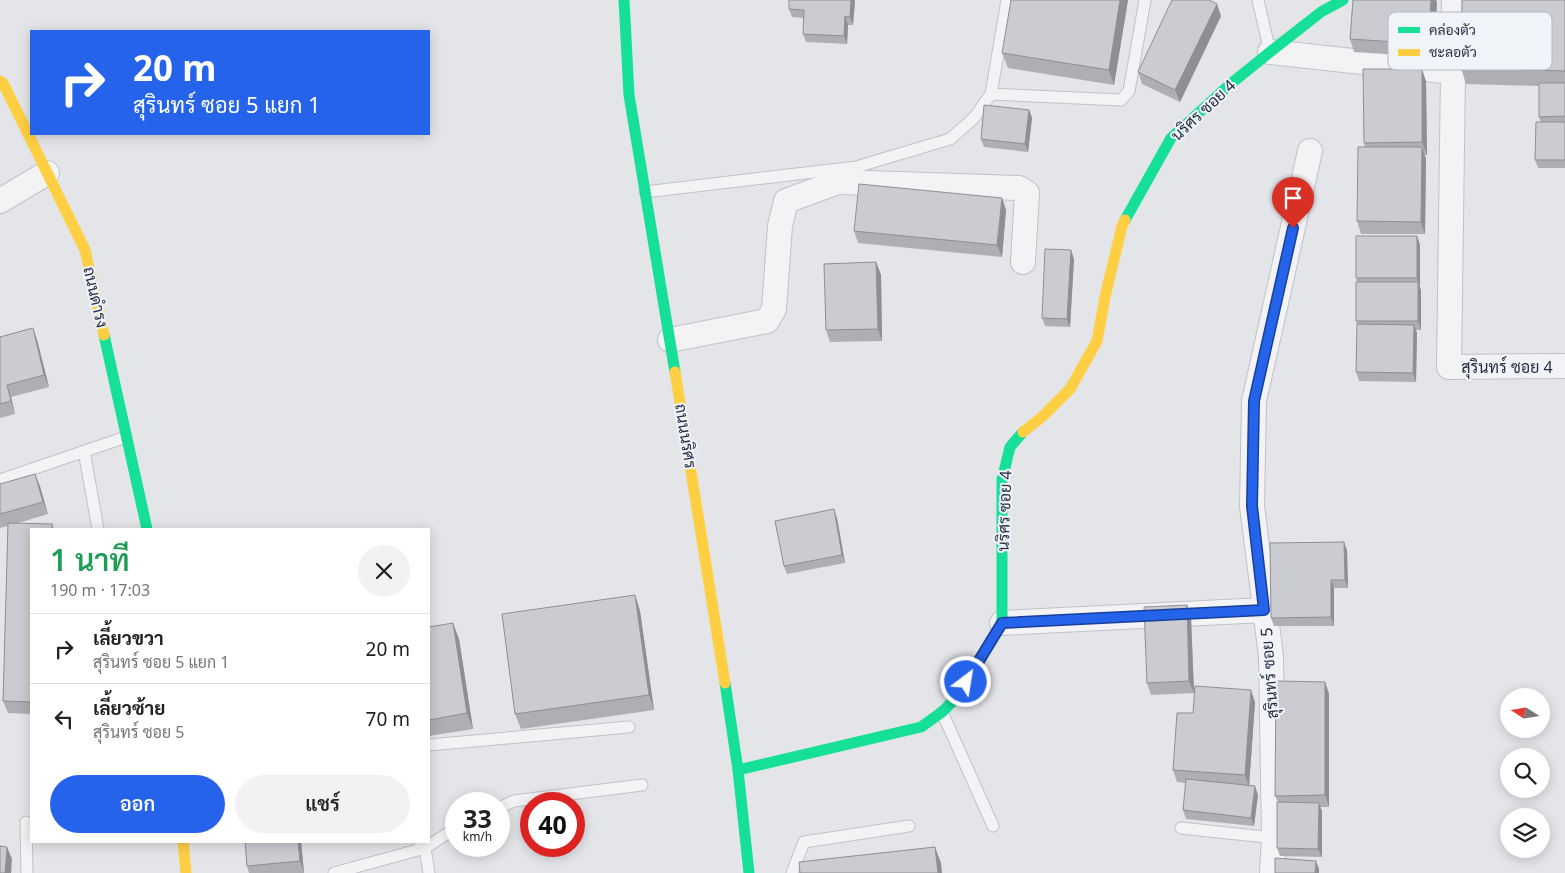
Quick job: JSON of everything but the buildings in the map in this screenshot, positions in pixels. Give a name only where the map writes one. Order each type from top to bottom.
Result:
[{"type":"street","name":"ถนนนริศร","points":[[624,0],[629,95],[716,621],[738,770],[749,873]]},
{"type":"street","name":"นริศร ซอย 4","points":[[1002,623],[1002,480],[1010,447],[1024,430],[1042,418],[1070,389],[1097,342],[1105,297],[1122,226],[1171,138],[1228,86],[1270,52],[1320,12],[1343,0]]},
{"type":"street","points":[[1270,52],[1388,65]]},
{"type":"street","points":[[1435,70],[1453,72]]},
{"type":"street","name":"สุรินทร์ ซอย 4","points":[[1453,72],[1449,367],[1565,366]]},
{"type":"street","name":"ถนนดำรง","points":[[0,81],[3,83],[85,250],[147,528]]},
{"type":"street","name":"สุรินทร์ ซอย 5","points":[[1272,873],[1274,838],[1271,656],[1252,506],[1254,401],[1310,151]]},
{"type":"street","points":[[0,200],[47,173]]},
{"type":"street","points":[[670,340],[767,321],[774,309],[780,226],[786,201],[838,182],[1018,188],[1027,193],[1023,262]]},
{"type":"street","points":[[738,770],[921,727],[942,712],[957,697],[1002,623],[1264,610]]},
{"type":"street","points":[[183,843],[186,873]]},
{"type":"lane","points":[[645,192],[856,167],[950,139],[974,118],[992,94],[1008,0]]},
{"type":"lane","points":[[992,94],[1121,100],[1129,91],[1145,0]]},
{"type":"lane","points":[[1258,0],[1270,52]]},
{"type":"lane","points":[[0,480],[127,437]]},
{"type":"lane","points":[[84,451],[98,528]]},
{"type":"lane","points":[[942,712],[993,826]]},
{"type":"lane","points":[[430,745],[629,727]]},
{"type":"lane","points":[[510,803],[642,785]]},
{"type":"lane","points":[[26,822],[27,873]]},
{"type":"lane","points":[[792,873],[804,842],[910,826]]},
{"type":"lane","points":[[1182,828],[1274,838]]},
{"type":"lane","points":[[430,840],[445,833]]},
{"type":"lane","points":[[334,873],[422,844],[429,873]]},
{"type":"traffic: fast","points":[[624,0],[629,95],[675,372]]},
{"type":"traffic: fast","points":[[1125,220],[1171,138],[1228,86],[1270,52],[1321,12],[1343,0]]},
{"type":"traffic: fast","points":[[104,335],[147,528]]},
{"type":"traffic: fast","points":[[738,770],[921,727],[942,712],[957,697],[1002,623],[1002,480],[1010,447],[1023,432]]},
{"type":"traffic: fast","points":[[725,683],[738,770],[749,873]]},
{"type":"traffic: slow","points":[[0,81],[3,83],[85,250],[104,335]]},
{"type":"traffic: slow","points":[[1023,432],[1042,417],[1070,389],[1097,341],[1105,297],[1125,220]]},
{"type":"traffic: slow","points":[[675,372],[725,683]]},
{"type":"traffic: slow","points":[[183,843],[186,873]]},
{"type":"route","points":[[966,682],[1002,623],[1264,610],[1252,506],[1254,401],[1293,228]]}]
